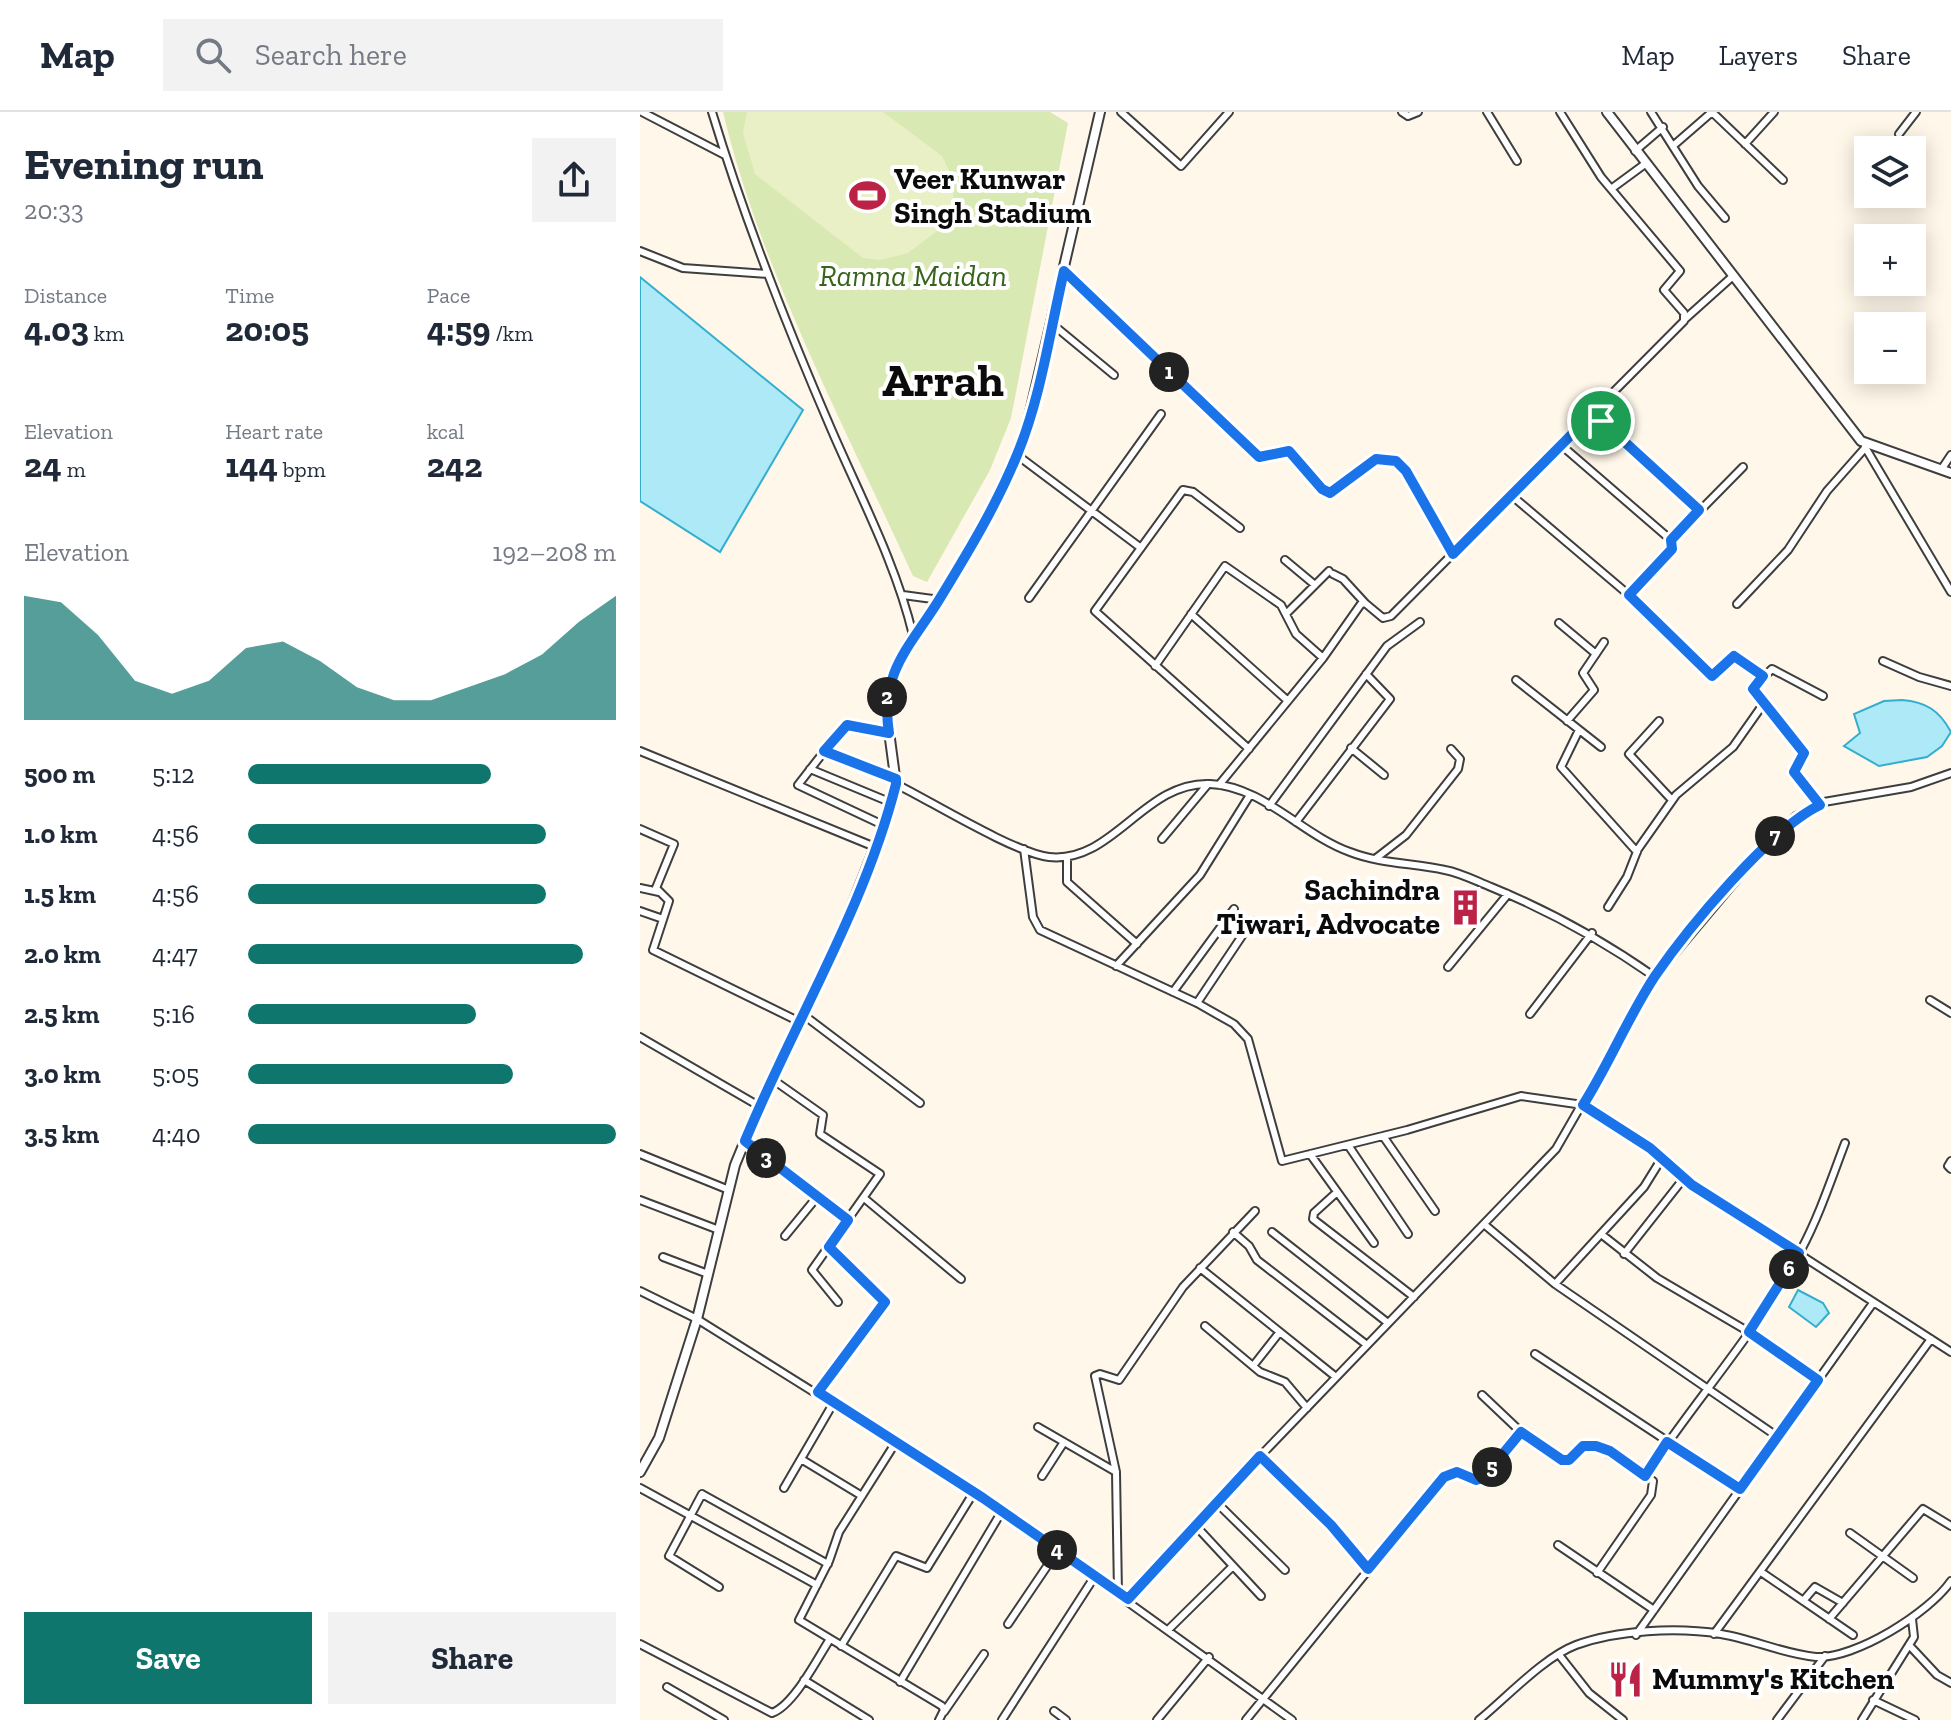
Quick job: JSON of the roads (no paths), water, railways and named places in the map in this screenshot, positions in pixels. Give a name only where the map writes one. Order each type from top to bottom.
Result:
[{"type":"street","points":[[642,112],[725,155]]},
{"type":"street","points":[[712,112],[768,274],[903,595],[913,635]]},
{"type":"street","points":[[640,1472],[659,1438],[697,1319],[729,1190],[745,1141],[803,1019],[892,803],[896,782],[887,698],[891,678],[913,635],[940,600],[999,498],[1017,455],[1064,271],[1100,112]]},
{"type":"street","points":[[1121,112],[1181,166],[1229,112]]},
{"type":"street","points":[[1402,112],[1408,116],[1418,112]]},
{"type":"street","points":[[1487,112],[1517,161]]},
{"type":"street","points":[[1560,112],[1611,189],[1680,271],[1664,290],[1685,319]]},
{"type":"street","points":[[1607,112],[1863,444],[1951,592]]},
{"type":"street","points":[[1651,112],[1698,186],[1725,218]]},
{"type":"street","points":[[1674,145],[1712,112],[1783,180]]},
{"type":"street","points":[[1745,144],[1774,112]]},
{"type":"street","points":[[1899,134],[1916,112]]},
{"type":"street","points":[[1635,151],[1663,127]]},
{"type":"street","points":[[1611,189],[1645,164]]},
{"type":"street","points":[[640,251],[683,268],[768,274]]},
{"type":"street","points":[[1064,271],[1259,457],[1289,451],[1322,489],[1330,493],[1376,459],[1396,461],[1406,471],[1453,554]]},
{"type":"street","points":[[1287,613],[1331,573],[1343,579],[1365,603],[1388,618],[1685,319],[1733,276]]},
{"type":"street","points":[[1051,323],[1114,375]]},
{"type":"street","points":[[1593,413],[1699,510]]},
{"type":"street","points":[[1029,598],[1161,414]]},
{"type":"street","points":[[1863,444],[1951,473]]},
{"type":"street","points":[[1737,604],[1788,550],[1863,444]]},
{"type":"street","points":[[1561,445],[1671,540],[1672,549],[1629,595]]},
{"type":"street","points":[[1017,455],[1141,548]]},
{"type":"street","points":[[1941,470],[1951,455]]},
{"type":"street","points":[[1671,540],[1743,467]]},
{"type":"street","points":[[1240,528],[1185,489],[1095,611],[1249,749]]},
{"type":"street","points":[[1511,495],[1629,595],[1712,676],[1734,656],[1763,676]]},
{"type":"street","points":[[1285,560],[1315,585]]},
{"type":"street","points":[[1155,666],[1225,566],[1278,602],[1287,613],[1296,634],[1323,658]]},
{"type":"street","points":[[903,595],[940,600]]},
{"type":"street","points":[[1219,785],[1365,603]]},
{"type":"street","points":[[1191,614],[1288,701]]},
{"type":"street","points":[[1269,806],[1392,641],[1420,622]]},
{"type":"street","points":[[1559,623],[1596,654]]},
{"type":"street","points":[[1567,721],[1594,690],[1583,673],[1604,642]]},
{"type":"street","points":[[1883,661],[1929,681],[1951,686]]},
{"type":"street","points":[[1820,805],[1794,772],[1804,753],[1753,687],[1774,669],[1823,696]]},
{"type":"street","points":[[1296,822],[1390,699],[1366,674]]},
{"type":"street","points":[[1516,680],[1601,747]]},
{"type":"street","points":[[1608,907],[1627,877],[1637,852],[1672,800],[1733,747],[1764,703]]},
{"type":"street","points":[[1659,721],[1629,754],[1672,800]]},
{"type":"street","points":[[883,825],[800,789],[798,783],[847,725],[889,733]]},
{"type":"street","points":[[1579,730],[1561,767],[1637,852]]},
{"type":"street","points":[[1351,748],[1384,775]]},
{"type":"street","points":[[1375,859],[1406,835],[1458,769],[1460,759],[1451,749]]},
{"type":"street","points":[[640,751],[875,847]]},
{"type":"street","points":[[824,751],[896,782],[1024,849],[1049,857],[1067,857],[1095,846],[1146,805],[1174,790],[1219,785],[1250,795],[1348,852],[1447,870],[1508,894],[1592,933],[1655,977]]},
{"type":"street","points":[[810,769],[892,803]]},
{"type":"street","points":[[1128,1599],[1216,1502],[1556,1149],[1655,977],[1771,839],[1796,816],[1820,805],[1911,787],[1951,773]]},
{"type":"street","points":[[1162,839],[1208,784]]},
{"type":"street","points":[[1116,966],[1200,875],[1250,795]]},
{"type":"street","points":[[640,829],[674,843],[657,886],[659,892]]},
{"type":"street","points":[[1024,849],[1033,917],[1040,930],[1197,1003],[1234,1024],[1248,1039],[1282,1161],[1521,1096],[1583,1105],[1662,1158],[1684,1178],[1951,1352]]},
{"type":"street","points":[[1067,857],[1065,876],[1069,885],[1137,944]]},
{"type":"street","points":[[640,888],[659,892],[669,899],[653,950],[803,1019],[920,1103]]},
{"type":"street","points":[[1448,967],[1508,894]]},
{"type":"street","points":[[1173,992],[1234,909]]},
{"type":"street","points":[[640,911],[663,919]]},
{"type":"street","points":[[1197,1003],[1252,921]]},
{"type":"street","points":[[1530,1014],[1592,933]]},
{"type":"street","points":[[1930,1000],[1951,1013]]},
{"type":"street","points":[[640,1037],[759,1106]]},
{"type":"street","points":[[772,1079],[823,1115],[820,1134],[880,1173],[812,1272],[838,1302]]},
{"type":"street","points":[[1383,1136],[1435,1211]]},
{"type":"street","points":[[745,1141],[848,1220]]},
{"type":"street","points":[[1645,1476],[1749,1332],[1799,1253],[1818,1216],[1845,1143]]},
{"type":"street","points":[[1348,1145],[1408,1234]]},
{"type":"street","points":[[640,1154],[729,1190]]},
{"type":"street","points":[[1310,1154],[1374,1243]]},
{"type":"street","points":[[1555,1284],[1644,1187],[1662,1158]]},
{"type":"street","points":[[1951,1161],[1948,1166],[1951,1169]]},
{"type":"street","points":[[1624,1254],[1684,1178]]},
{"type":"street","points":[[1336,1193],[1314,1213],[1313,1219],[1414,1297]]},
{"type":"street","points":[[785,1236],[817,1197]]},
{"type":"street","points":[[864,1198],[961,1279]]},
{"type":"street","points":[[640,1200],[719,1230]]},
{"type":"street","points":[[1118,1593],[1116,1472],[1095,1376],[1100,1374],[1119,1380],[1170,1304],[1255,1211]]},
{"type":"street","points":[[1485,1225],[1555,1284],[1778,1437]]},
{"type":"street","points":[[1233,1232],[1249,1246],[1257,1260],[1367,1345]]},
{"type":"street","points":[[1272,1232],[1388,1323]]},
{"type":"street","points":[[1601,1234],[1624,1254],[1749,1332],[1818,1380]]},
{"type":"street","points":[[818,1392],[885,1302],[829,1247]]},
{"type":"street","points":[[663,1257],[708,1274]]},
{"type":"street","points":[[1200,1268],[1336,1377]]},
{"type":"street","points":[[640,1291],[697,1319],[974,1492],[1209,1657],[1292,1720]]},
{"type":"street","points":[[1636,1635],[1873,1303]]},
{"type":"street","points":[[1205,1326],[1266,1376],[1285,1382],[1307,1408]]},
{"type":"street","points":[[1253,1366],[1279,1333]]},
{"type":"street","points":[[1714,1634],[1931,1339]]},
{"type":"street","points":[[1535,1354],[1740,1489]]},
{"type":"street","points":[[1482,1395],[1521,1432],[1562,1460],[1569,1460],[1583,1446],[1596,1446],[1653,1481],[1654,1490],[1597,1573]]},
{"type":"street","points":[[784,1488],[834,1402]]},
{"type":"street","points":[[1038,1427],[1116,1472]]},
{"type":"street","points":[[1246,1720],[1444,1477],[1457,1472],[1476,1480],[1483,1478],[1521,1432]]},
{"type":"street","points":[[896,1442],[837,1535],[828,1564],[799,1620],[942,1706],[944,1712]]},
{"type":"street","points":[[1042,1476],[1064,1442]]},
{"type":"street","points":[[1260,1456],[1331,1525],[1368,1569]]},
{"type":"street","points":[[801,1459],[862,1496]]},
{"type":"street","points":[[640,1488],[817,1585]]},
{"type":"street","points":[[841,1646],[896,1556],[927,1568],[974,1492]]},
{"type":"street","points":[[719,1587],[669,1556],[703,1494],[828,1564]]},
{"type":"street","points":[[1216,1502],[1285,1570]]},
{"type":"street","points":[[1829,1619],[1923,1509],[1951,1526]]},
{"type":"street","points":[[900,1682],[1002,1511]]},
{"type":"street","points":[[1195,1525],[1261,1596]]},
{"type":"street","points":[[1850,1533],[1913,1578]]},
{"type":"street","points":[[1558,1545],[1654,1610]]},
{"type":"street","points":[[1008,1624],[1058,1550]]},
{"type":"street","points":[[1169,1629],[1233,1566]]},
{"type":"street","points":[[1761,1572],[1853,1635]]},
{"type":"street","points":[[1002,1720],[1095,1576]]},
{"type":"street","points":[[1479,1720],[1574,1646],[1636,1635],[1714,1634],[1818,1657],[1855,1649],[1912,1619],[1951,1581]]},
{"type":"street","points":[[1803,1601],[1815,1587],[1843,1603]]},
{"type":"street","points":[[1862,1720],[1914,1637],[1912,1619]]},
{"type":"street","points":[[640,1644],[769,1712],[781,1709],[830,1639]]},
{"type":"street","points":[[1909,1645],[1937,1675],[1951,1683]]},
{"type":"street","points":[[939,1720],[984,1654]]},
{"type":"street","points":[[1777,1720],[1826,1655]]},
{"type":"street","points":[[1560,1656],[1589,1693],[1623,1720]]},
{"type":"street","points":[[1157,1720],[1209,1657]]},
{"type":"street","points":[[804,1680],[869,1720]]},
{"type":"street","points":[[667,1687],[724,1720]]},
{"type":"street","points":[[1873,1700],[1915,1720]]},
{"type":"street","points":[[1054,1711],[1066,1720]]},
{"type":"street","points":[[765,1720],[769,1712]]},
{"type":"water","points":[[640,277],[803,410],[720,552],[640,501]]},
{"type":"water","points":[[1902,700],[1925,705],[1942,718],[1951,732],[1942,746],[1927,757],[1879,766],[1844,746],[1860,733],[1854,714],[1884,701]]},
{"type":"water","points":[[1798,1290],[1823,1303],[1829,1313],[1816,1327],[1789,1307]]},
{"type":"place","name":"Veer Kunwar Singh Stadium","points":[[868,196]]},
{"type":"place","name":"Sachindra Tiwari, Advocate","points":[[1466,907]]},
{"type":"place","name":"Mummy's Kitchen","points":[[1626,1679]]},
{"type":"district","name":"Arrah","points":[[943,380]]},
{"type":"park label","name":"Ramna Maidan","points":[[913,276]]}]
